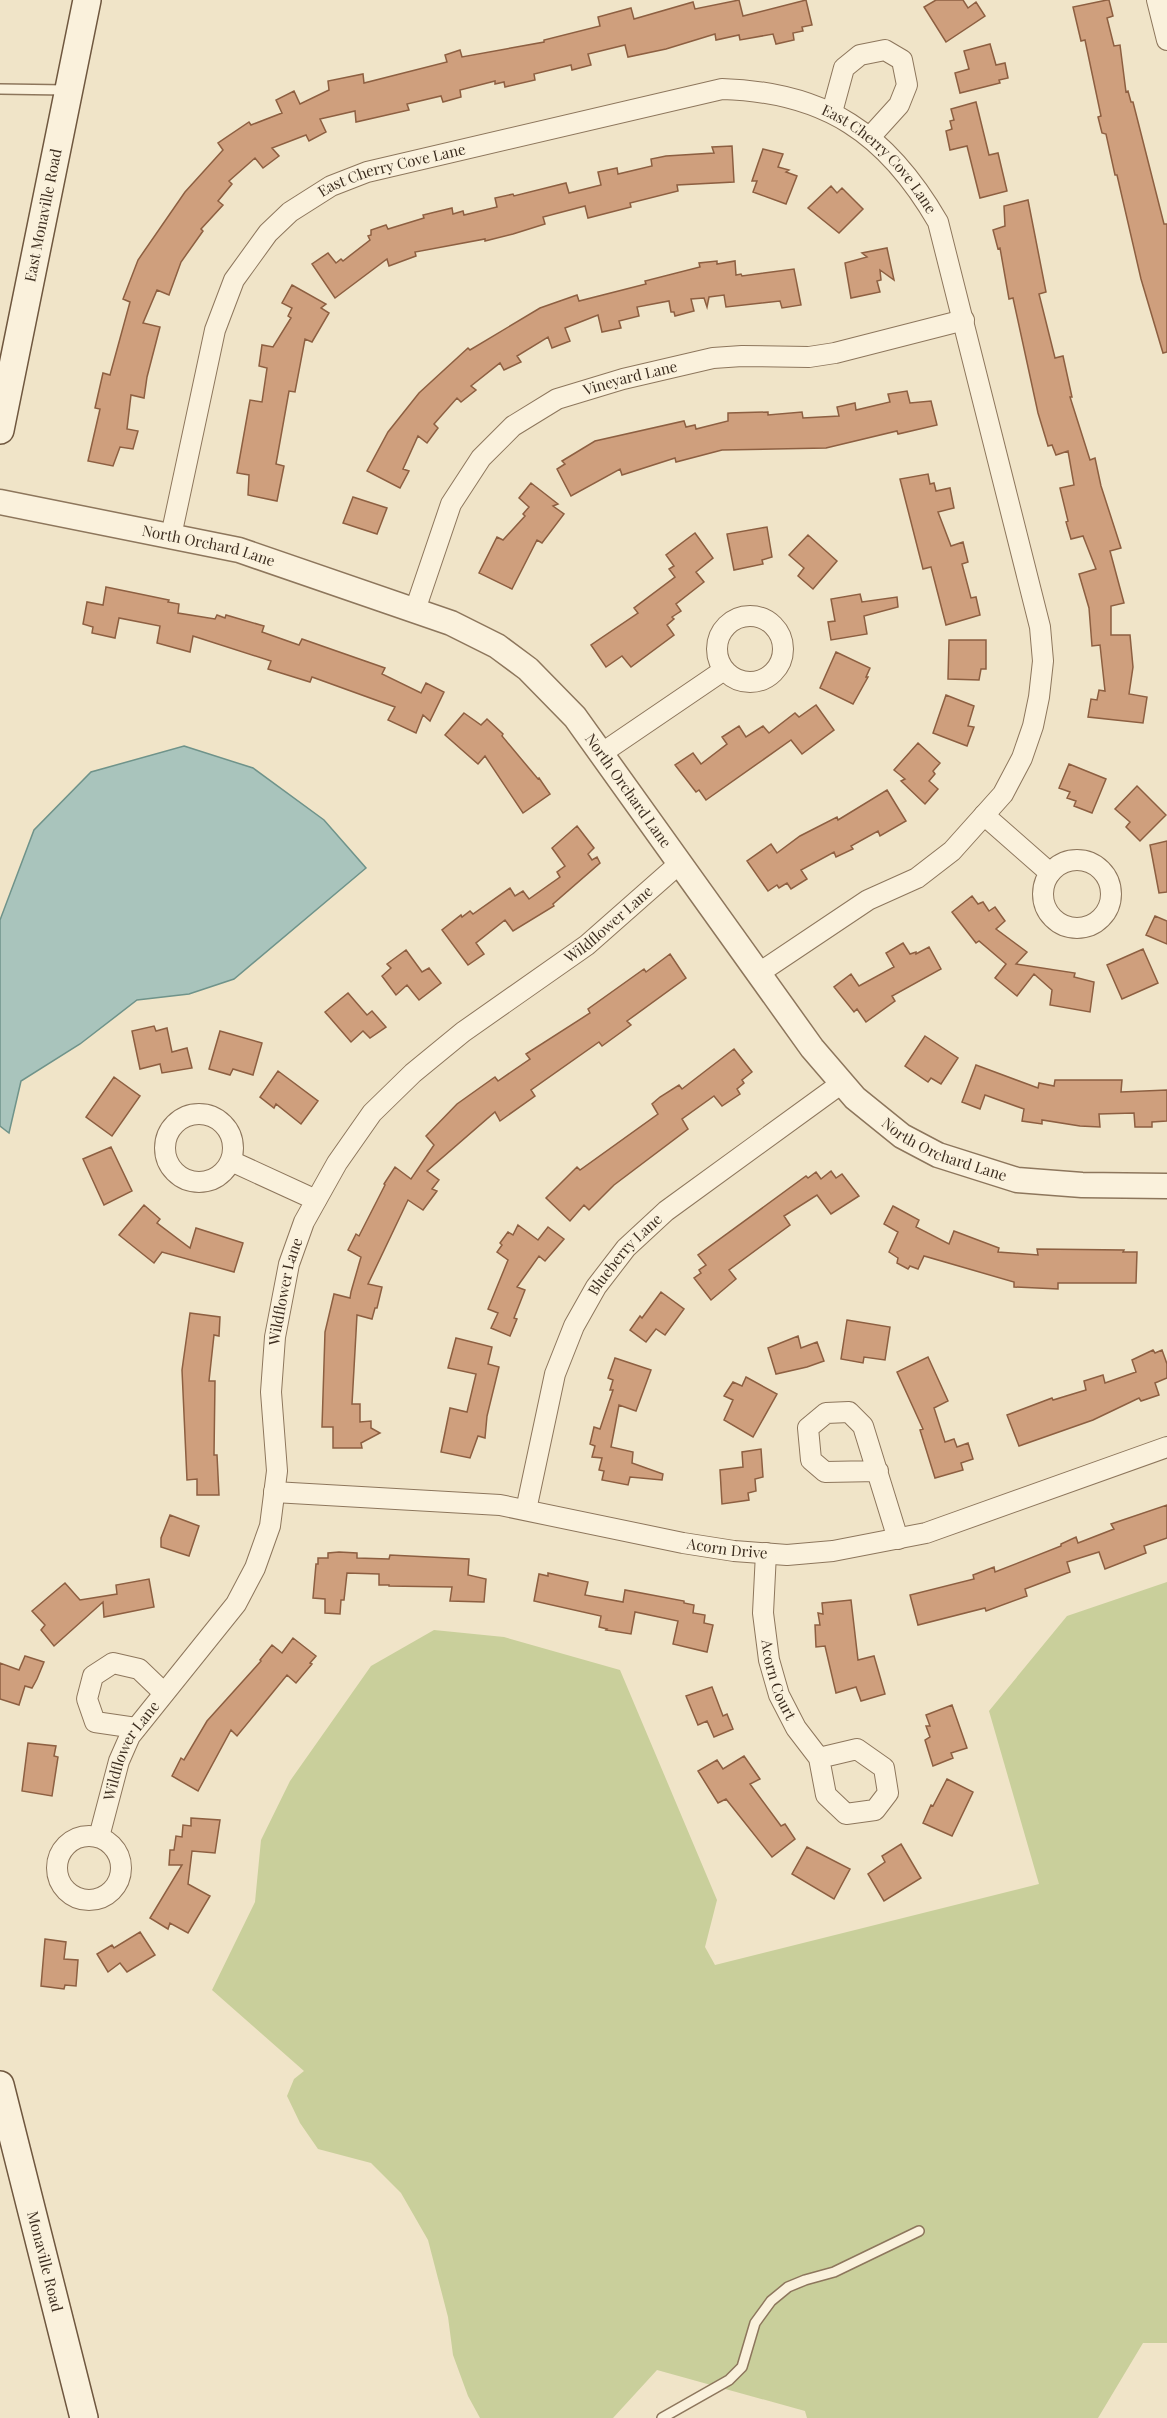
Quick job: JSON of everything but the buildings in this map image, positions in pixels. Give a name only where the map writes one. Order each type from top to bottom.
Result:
[{"type":"main road","name":"East Monaville Road","points":[[0,430],[87,0]]},
{"type":"main road","name":"Monaville Road","points":[[2,2095],[84,2418]]},
{"type":"street","points":[[1162,11],[1167,40]]},
{"type":"street","points":[[832,112],[844,68],[861,55],[885,50],[902,60],[907,85],[898,105],[870,137]]},
{"type":"street","name":"East Cherry Cove Lane","points":[[171,536],[215,330],[234,280],[268,233],[290,212],[332,186],[367,172],[722,89],[775,94],[832,112],[870,137],[896,162],[923,195],[938,222],[1040,627],[1043,661],[1039,697],[1033,726],[1022,758],[1003,794],[952,851],[917,878],[868,900],[759,973]]},
{"type":"street","name":"Vineyard Lane","points":[[415,610],[451,504],[481,458],[513,426],[557,399],[623,379],[713,358],[809,357],[964,320]]},
{"type":"street","name":"North Orchard Lane","points":[[0,502],[239,550],[451,623],[496,646],[528,669],[575,717],[812,1048],[855,1098],[902,1136],[938,1155],[1017,1180],[1060,1184],[1167,1186]]},
{"type":"street","points":[[602,753],[724,670]]},
{"type":"street","points":[[984,815],[1050,873]]},
{"type":"street","name":"Wildflower Lane","points":[[99,1837],[119,1761],[130,1736],[236,1604],[255,1568],[270,1526],[277,1471],[272,1392],[274,1337],[289,1264],[304,1222],[337,1163],[372,1113],[413,1073],[463,1032],[587,945],[680,863]]},
{"type":"street","name":"Blueberry Lane","points":[[526,1510],[555,1374],[574,1326],[596,1287],[626,1248],[666,1210],[842,1083]]},
{"type":"street","points":[[231,1161],[316,1200]]},
{"type":"street","name":"Acorn Drive","points":[[274,1492],[500,1505],[683,1543],[734,1551],[787,1555],[833,1551],[926,1533],[980,1516],[1167,1447]]},
{"type":"street","points":[[878,1471],[898,1539]]},
{"type":"street","name":"Acorn Court","points":[[766,1553],[763,1613],[769,1660],[779,1695],[787,1712],[819,1758],[826,1795],[846,1814],[875,1810],[888,1793],[884,1768],[857,1749],[819,1758]]},
{"type":"street","points":[[136,1728],[95,1722],[87,1699],[93,1676],[113,1663],[139,1669],[164,1693]]},
{"type":"lane","points":[[0,89],[69,91]]},
{"type":"lane","points":[[662,2418],[729,2380],[742,2367],[755,2323],[771,2301],[788,2287],[834,2272],[919,2231]]},
{"type":"green space","points":[[1167,1582],[1167,2343],[1143,2343],[1098,2418],[807,2418],[805,2411],[657,2370],[613,2418],[480,2418],[468,2396],[453,2355],[448,2317],[428,2240],[401,2193],[371,2163],[318,2149],[300,2123],[287,2096],[294,2079],[304,2071],[212,1990],[255,1902],[261,1840],[290,1781],[371,1666],[434,1630],[504,1637],[620,1670],[717,1900],[705,1947],[715,1965],[1039,1884],[989,1711],[1067,1616]]},
{"type":"water","points":[[184,746],[253,768],[324,820],[366,868],[234,979],[189,994],[137,1000],[80,1044],[21,1081],[9,1133],[0,1126],[0,920],[34,830],[91,772]]}]
